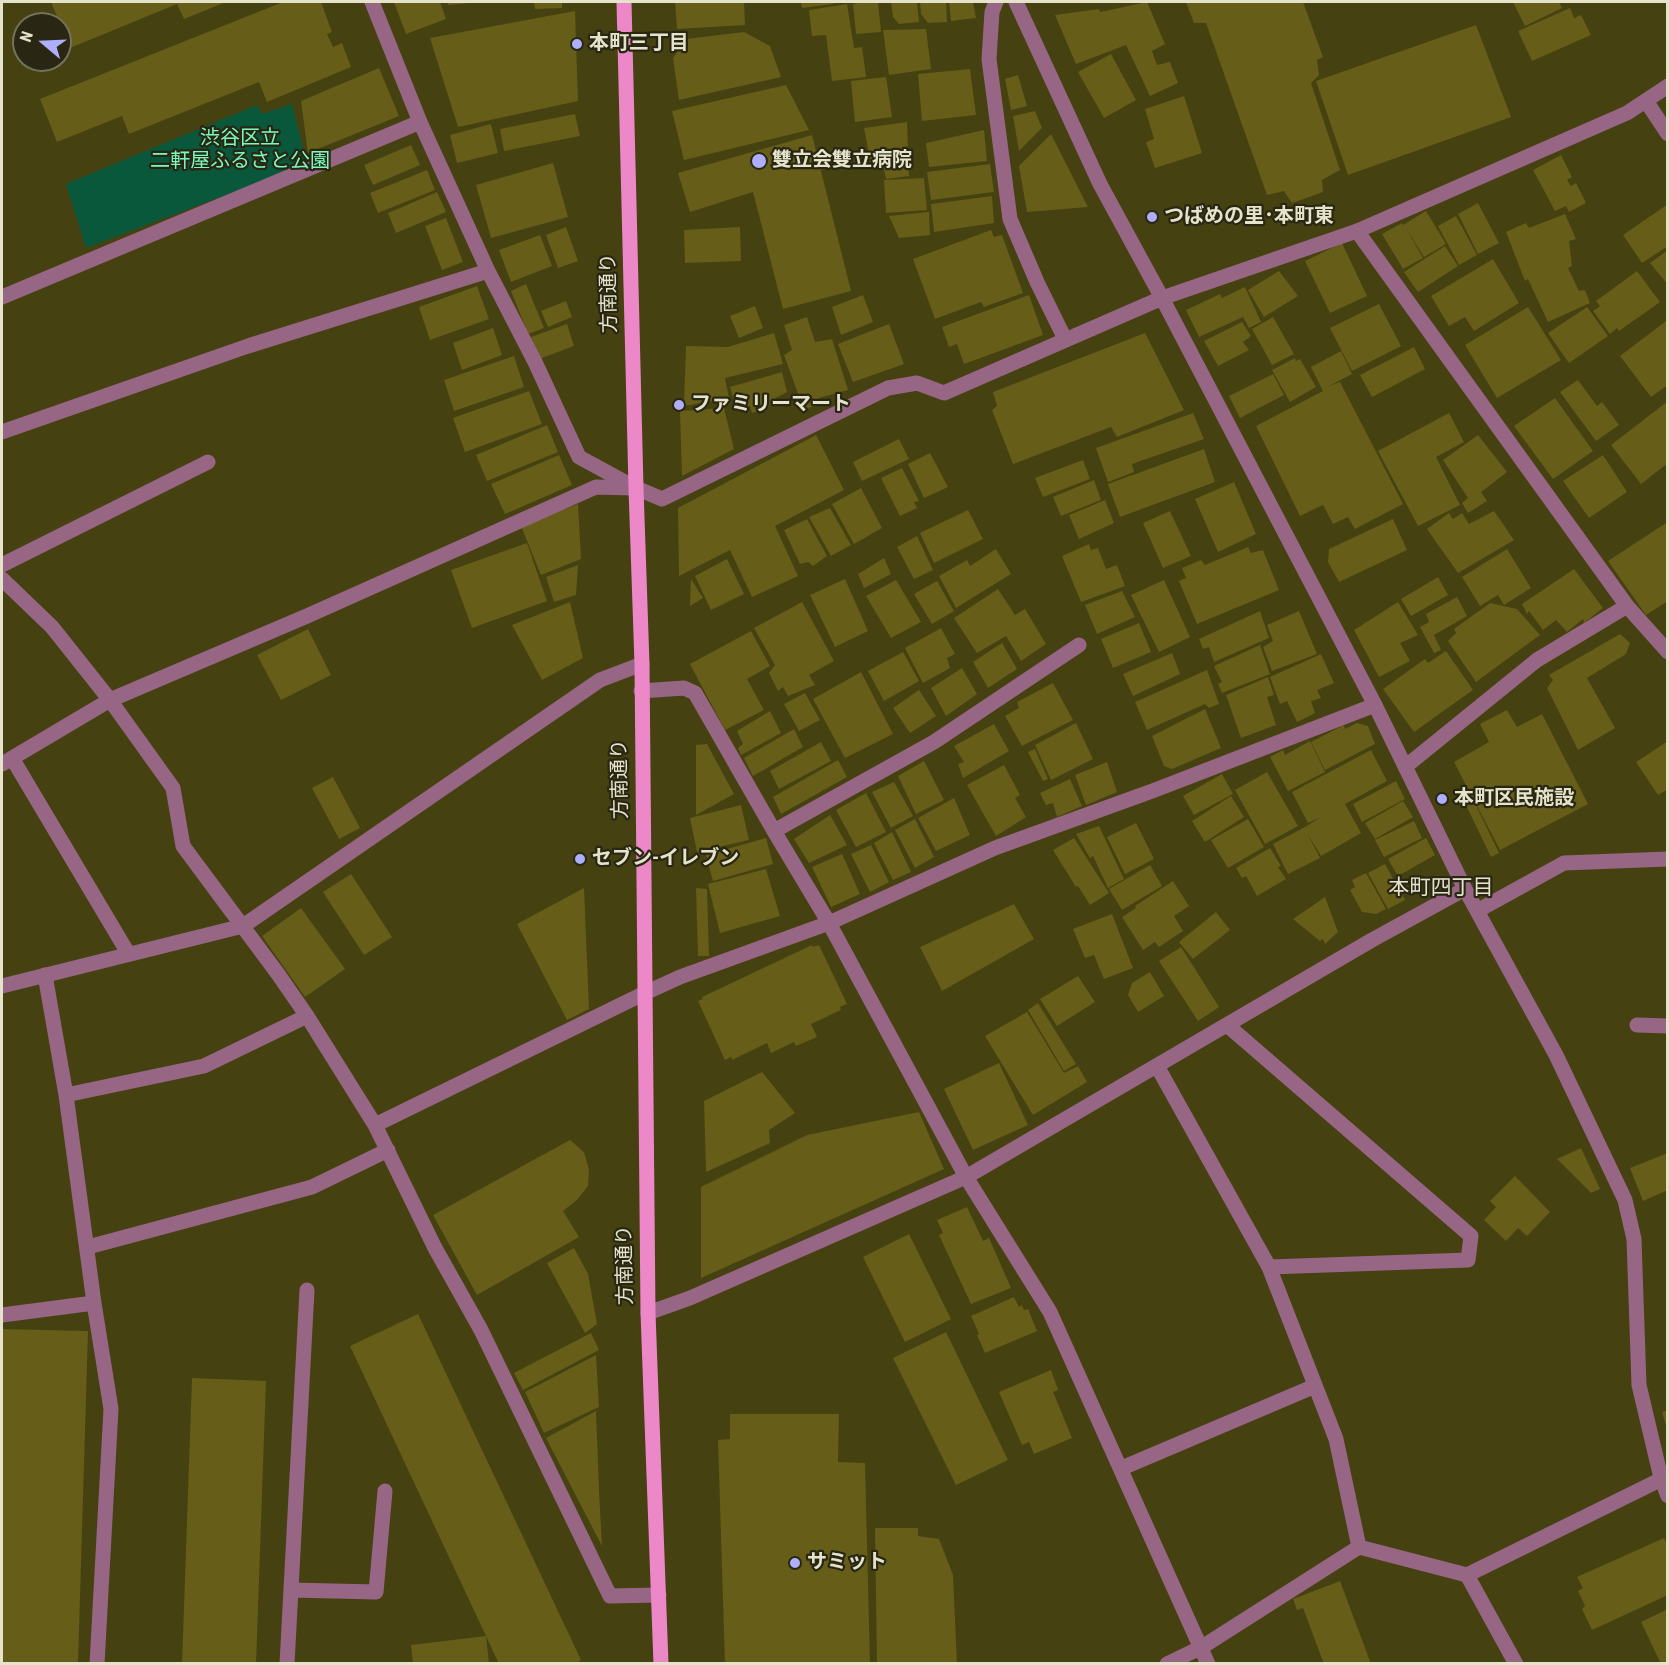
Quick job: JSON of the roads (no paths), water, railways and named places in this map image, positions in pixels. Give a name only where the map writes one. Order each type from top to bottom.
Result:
[{"type":"main road","name":"方南通り","points":[[624,2],[642,664],[648,1313],[661,1664]]},
{"type":"street","points":[[372,2],[420,122],[488,271],[535,362],[579,457],[636,488],[662,499],[888,388],[917,383],[944,393],[1162,298],[1357,231],[1627,113],[1668,86]]},
{"type":"street","points":[[996,2],[992,12],[989,59],[1010,219],[1065,339]]},
{"type":"street","points":[[1016,2],[1100,184],[1375,705],[1465,889],[1556,1055],[1625,1200],[1634,1239],[1639,1385],[1668,1496]]},
{"type":"street","points":[[1646,101],[1668,134]]},
{"type":"street","points":[[2,297],[420,122]]},
{"type":"street","points":[[1357,231],[1627,606],[1668,652]]},
{"type":"street","points":[[2,432],[248,346],[488,271]]},
{"type":"street","points":[[2,565],[208,462]]},
{"type":"street","points":[[128,953],[7,761],[110,700],[596,488],[636,488]]},
{"type":"street","points":[[2,579],[52,627],[110,700],[173,788],[183,846],[307,1016],[375,1125],[435,1248],[481,1330],[610,1596],[659,1595]]},
{"type":"street","points":[[1406,767],[1537,660],[1627,606]]},
{"type":"street","points":[[774,831],[934,742],[1079,645]]},
{"type":"street","points":[[2,986],[243,926],[600,680],[642,664]]},
{"type":"street","points":[[641,691],[684,688],[695,693],[829,923],[966,1177],[1050,1312],[1122,1468],[1208,1664]]},
{"type":"street","points":[[375,1125],[680,977],[829,923],[995,848],[1155,790],[1375,705]]},
{"type":"street","points":[[1477,911],[1564,863],[1668,859]]},
{"type":"street","points":[[648,1313],[690,1298],[966,1177],[1372,940],[1465,889]]},
{"type":"street","points":[[45,975],[66,1095],[111,1409],[97,1664]]},
{"type":"street","points":[[66,1095],[204,1066],[307,1016]]},
{"type":"street","points":[[1227,1025],[1471,1236],[1468,1260],[1269,1268]]},
{"type":"street","points":[[1637,1025],[1668,1026]]},
{"type":"street","points":[[1157,1066],[1269,1268],[1336,1439],[1359,1547]]},
{"type":"street","points":[[88,1246],[312,1187],[388,1150]]},
{"type":"street","points":[[287,1664],[307,1290]]},
{"type":"street","points":[[2,1315],[94,1303]]},
{"type":"street","points":[[1122,1468],[1315,1386]]},
{"type":"street","points":[[1167,1664],[1202,1647],[1359,1547],[1467,1575],[1664,1477]]},
{"type":"street","points":[[291,1590],[376,1592],[385,1491]]},
{"type":"street","points":[[1467,1575],[1516,1664]]},
{"type":"place","name":"本町三丁目","points":[[577,44]]},
{"type":"place","name":"雙立会雙立病院","points":[[759,161]]},
{"type":"place","name":"つばめの里･本町東","points":[[1152,217]]},
{"type":"place","name":"ファミリーマート","points":[[679,405]]},
{"type":"place","name":"本町区民施設","points":[[1442,799]]},
{"type":"place","name":"セブン-イレブン","points":[[580,859]]},
{"type":"place","name":"サミット","points":[[795,1563]]},
{"type":"district","name":"本町四丁目","points":[[1441,889]]},
{"type":"park label","name":"渋谷区立 二軒屋ふるさと公園","points":[[240,150]]}]
